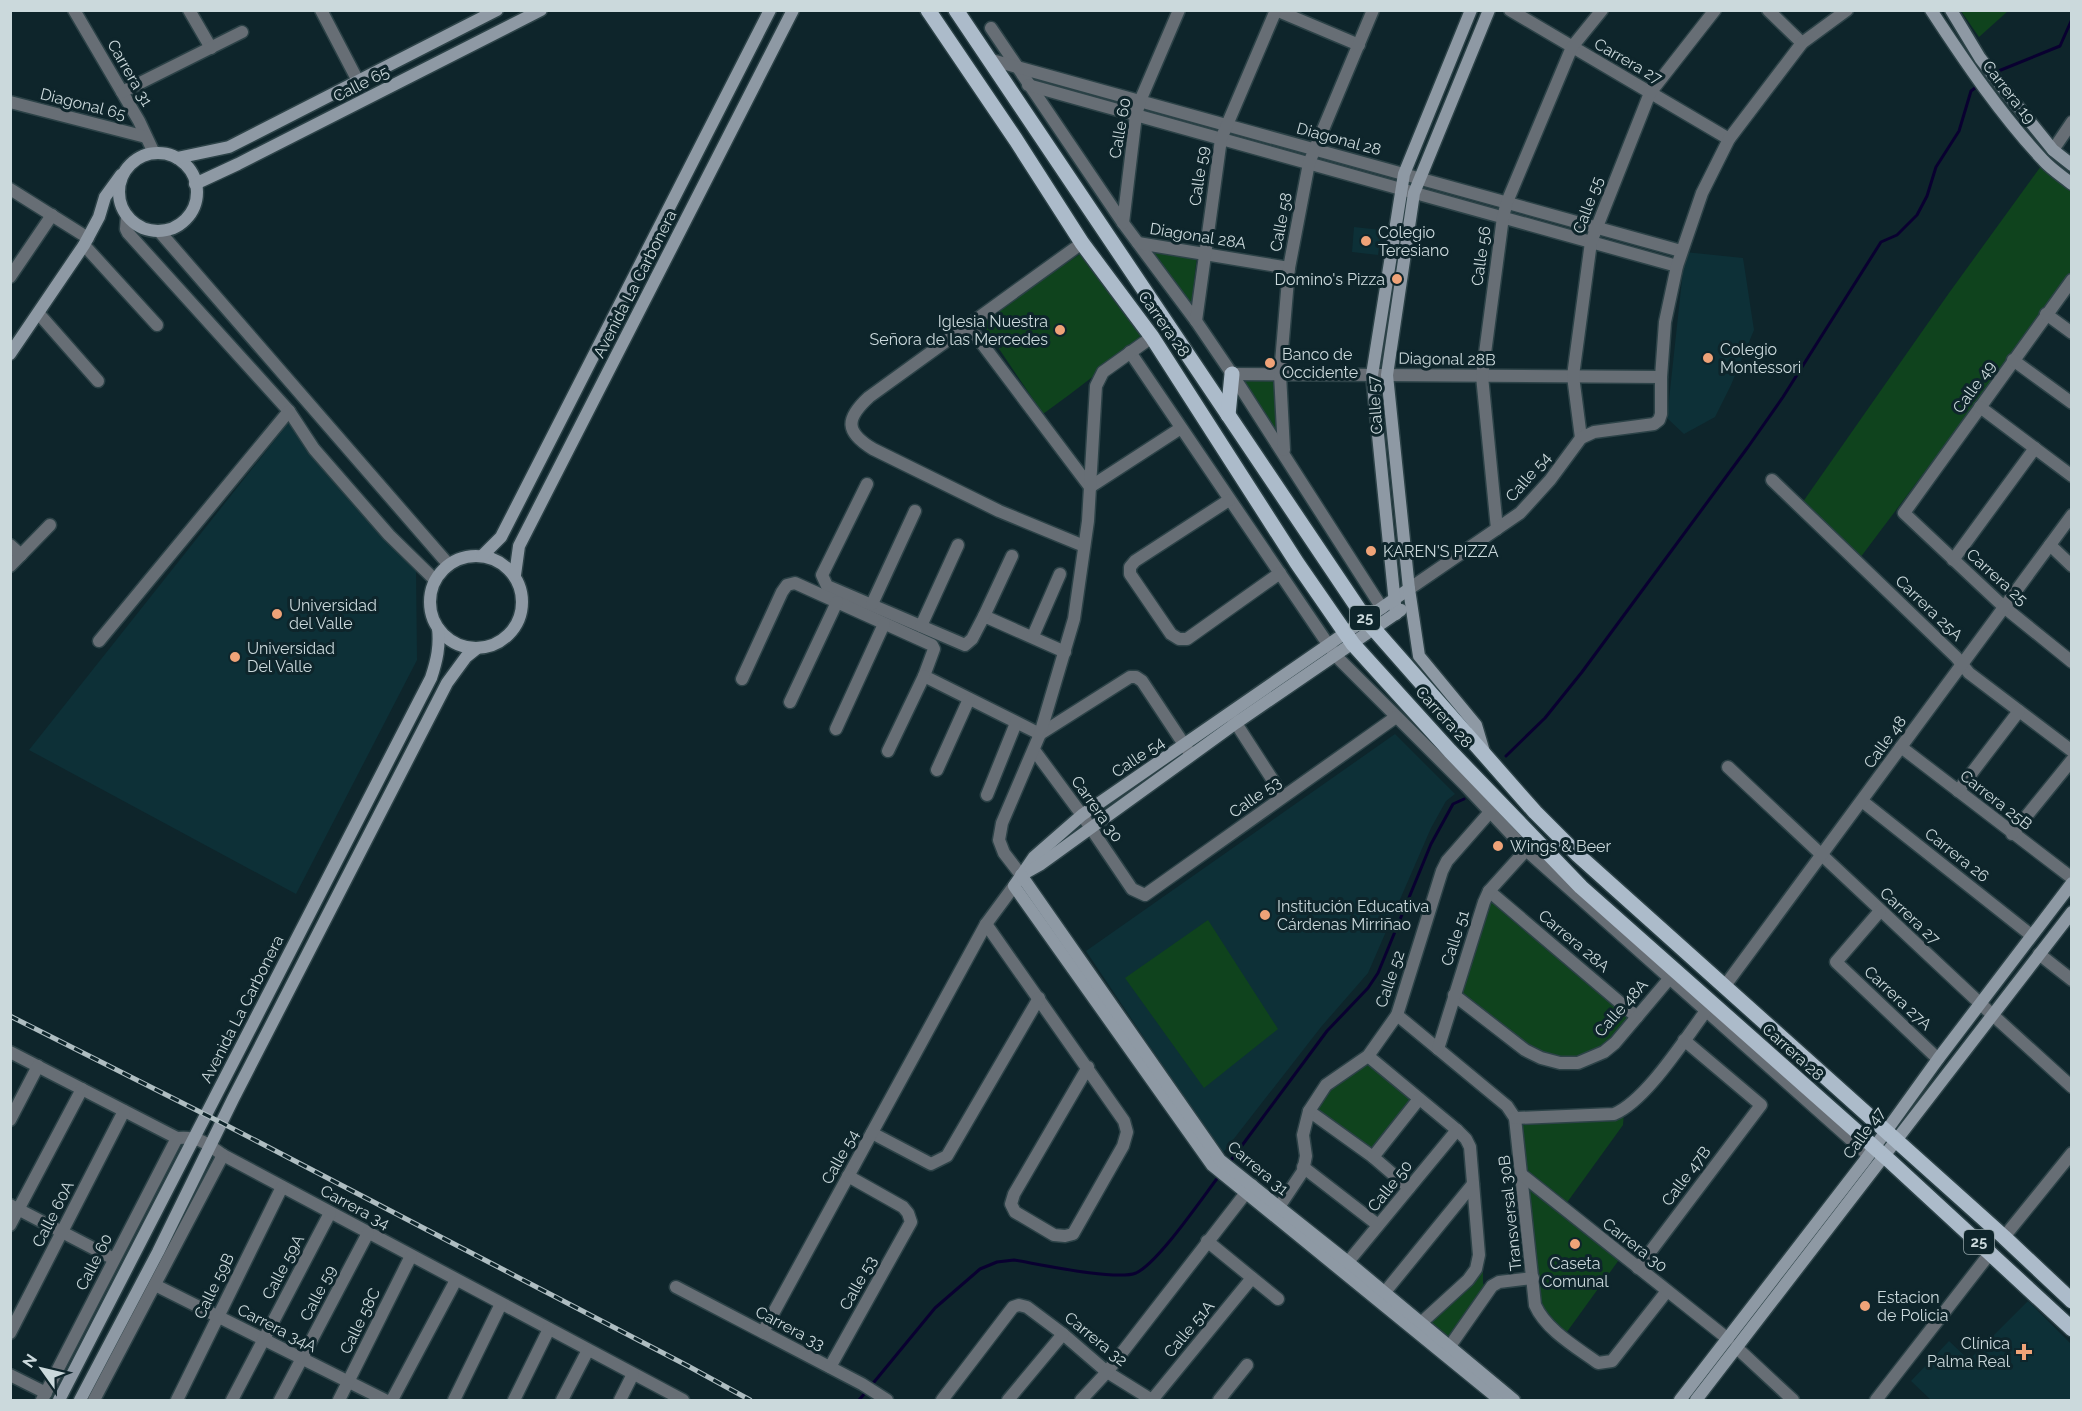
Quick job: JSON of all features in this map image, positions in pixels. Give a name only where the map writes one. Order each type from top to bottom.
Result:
[{"type":"main road","name":"Carrera 28","points":[[928,10],[1082,243],[1152,336],[1297,563],[1349,639],[1538,844],[1691,992],[1991,1252],[2072,1329]]},
{"type":"main road","name":"Carrera 28","points":[[956,10],[1370,624],[1535,812],[1578,855],[2004,1237]]},
{"type":"main road","points":[[1228,415],[1232,374]]},
{"type":"main road","name":"25","points":[[2004,1237],[2072,1301]]},
{"type":"street","name":"Carrera 31","points":[[74,10],[122,92],[154,153]]},
{"type":"street","points":[[189,10],[211,48]]},
{"type":"street","points":[[321,10],[358,81]]},
{"type":"street","name":"Calle 65","points":[[177,158],[229,147],[497,10]]},
{"type":"street","name":"Calle 65","points":[[195,183],[258,154],[541,10]]},
{"type":"street","name":"Avenida La Carbonera","points":[[482,556],[501,537],[770,10]]},
{"type":"street","name":"Avenida La Carbonera","points":[[515,575],[519,546],[793,10]]},
{"type":"street","name":"Calle 60","points":[[1123,222],[1136,115],[1179,10]]},
{"type":"street","points":[[1276,10],[1359,45]]},
{"type":"street","name":"Calle 59","points":[[1196,321],[1221,139],[1276,10]]},
{"type":"street","name":"Calle 58","points":[[1284,453],[1280,374],[1289,268],[1309,163],[1373,10]]},
{"type":"street","name":"Calle 57","points":[[1396,614],[1372,375],[1404,174],[1471,10]]},
{"type":"street","name":"Calle 57","points":[[1485,754],[1476,725],[1419,656],[1409,589],[1387,375],[1414,193],[1489,10]]},
{"type":"street","name":"Carrera 27","points":[[1510,10],[1729,139]]},
{"type":"street","name":"Calle 56","points":[[1497,529],[1482,376],[1503,217],[1507,202],[1572,47],[1602,10]]},
{"type":"street","name":"Calle 55","points":[[1581,438],[1573,376],[1591,242],[1650,93],[1715,10]]},
{"type":"street","points":[[1768,10],[1802,43]]},
{"type":"street","points":[[1581,438],[1594,432],[1654,424],[1659,420],[1665,322],[1681,251],[1702,193],[1729,139],[1802,43],[1847,10]]},
{"type":"street","name":"Carrera 19","points":[[1931,10],[1968,66],[2044,162],[2072,184]]},
{"type":"street","name":"Carrera 19","points":[[1951,10],[1980,58],[2003,88],[2053,150],[2072,165]]},
{"type":"street","name":"Carrera 28","points":[[991,28],[1123,222],[1232,374],[1382,608]]},
{"type":"street","points":[[122,92],[242,32]]},
{"type":"street","name":"Diagonal 28","points":[[988,59],[1681,251]]},
{"type":"street","name":"Diagonal 28","points":[[1028,85],[1677,266]]},
{"type":"street","name":"Diagonal 65","points":[[10,102],[146,137]]},
{"type":"street","points":[[2053,150],[2072,122]]},
{"type":"street","points":[[11,354],[86,241],[99,217],[109,190],[127,168],[139,158],[154,153],[177,158],[189,169],[195,183],[195,200],[189,214],[178,225],[159,231],[147,229],[136,224],[125,213]]},
{"type":"street","points":[[127,168],[122,176],[119,193],[128,232],[289,411],[314,449],[389,535],[435,580]]},
{"type":"street","points":[[10,189],[52,214],[86,241],[157,325]]},
{"type":"street","points":[[99,217],[125,213]]},
{"type":"street","points":[[10,277],[52,214]]},
{"type":"street","points":[[159,231],[449,565]]},
{"type":"street","points":[[1082,243],[869,397],[859,406],[852,419],[853,433],[858,440],[873,449],[999,511],[1084,546]]},
{"type":"street","name":"Diagonal 28A","points":[[1138,243],[1289,268]]},
{"type":"street","name":"Calle 49","points":[[1904,513],[2072,280]]},
{"type":"street","points":[[39,314],[98,381]]},
{"type":"street","points":[[2046,314],[2072,333]]},
{"type":"street","points":[[968,326],[1090,487]]},
{"type":"street","points":[[1018,880],[999,840],[1002,824],[1040,734],[1074,619],[1088,520],[1096,386],[1103,372],[1152,336]]},
{"type":"street","name":"Carrera 28","points":[[1130,352],[1332,651],[1526,850],[1669,979],[1691,992],[1706,1011],[1876,1153]]},
{"type":"street","points":[[2013,360],[2072,403]]},
{"type":"street","name":"Diagonal 28B","points":[[1232,374],[1660,377]]},
{"type":"street","points":[[1980,407],[2072,476]]},
{"type":"street","points":[[99,641],[289,411]]},
{"type":"street","points":[[1090,487],[1181,428]]},
{"type":"street","name":"Calle 54","points":[[1370,624],[1382,608],[1520,513],[1550,480],[1581,438]]},
{"type":"street","points":[[1953,560],[2035,448]]},
{"type":"street","name":"Carrera 25A","points":[[1772,480],[1969,673],[2072,751]]},
{"type":"street","points":[[867,484],[822,575],[827,586],[965,645],[972,639],[1012,556]]},
{"type":"street","points":[[1229,500],[1135,561],[1130,567],[1130,574],[1171,634],[1179,639],[1187,639],[1280,573]]},
{"type":"street","points":[[872,604],[915,511]]},
{"type":"street","name":"Carrera 25","points":[[1904,513],[2004,608],[2072,662]]},
{"type":"street","name":"Calle 48","points":[[1724,987],[2072,515]]},
{"type":"street","points":[[10,566],[50,525]]},
{"type":"street","points":[[10,545],[21,555]]},
{"type":"street","points":[[921,626],[958,545]]},
{"type":"street","points":[[2050,545],[2072,566]]},
{"type":"street","points":[[468,556],[482,556],[497,560],[515,575],[523,599],[518,624],[510,634],[500,642],[476,649],[454,643],[438,628],[430,610],[435,580],[449,565],[468,556]]},
{"type":"street","points":[[1033,636],[1060,574]]},
{"type":"street","points":[[742,679],[787,585],[795,583],[932,645],[934,649],[932,657],[888,751]]},
{"type":"street","points":[[790,702],[837,602]]},
{"type":"street","name":"Calle 54","points":[[763,1332],[986,924],[1034,857],[1082,816],[1188,750],[1370,624],[1396,614],[1412,602]]},
{"type":"street","points":[[984,616],[1065,652]]},
{"type":"street","points":[[836,729],[884,624]]},
{"type":"street","name":"Avenida La Carbonera","points":[[60,1401],[217,1091],[431,678],[438,651],[438,628]]},
{"type":"street","name":"Avenida La Carbonera","points":[[80,1401],[162,1245],[233,1100],[447,683],[466,657],[476,649]]},
{"type":"street","points":[[924,676],[1040,734]]},
{"type":"street","points":[[1040,734],[1130,677],[1137,677],[1142,681],[1188,750]]},
{"type":"street","points":[[938,770],[969,699]]},
{"type":"street","points":[[1958,791],[2019,711]]},
{"type":"street","name":"Calle 53","points":[[1132,888],[1145,895],[1396,717]]},
{"type":"street","points":[[1233,719],[1283,796]]},
{"type":"street","points":[[987,795],[1016,723]]},
{"type":"street","name":"Carrera 25B","points":[[1901,747],[2072,878]]},
{"type":"street","name":"Carrera 30","points":[[1034,750],[1132,888]]},
{"type":"street","name":"Calle 54","points":[[1018,880],[1090,828],[1188,750]]},
{"type":"street","points":[[2012,834],[2072,760]]},
{"type":"street","name":"Carrera 27","points":[[1728,767],[1880,911],[2072,1087]]},
{"type":"street","name":"Carrera 26","points":[[1862,801],[2031,935]]},
{"type":"street","name":"Calle 52","points":[[1279,1207],[1297,1182],[1303,1167],[1306,1156],[1303,1135],[1309,1111],[1326,1085],[1368,1056],[1397,1015],[1442,871],[1447,861],[1490,812]]},
{"type":"street","name":"Calle 51","points":[[1438,1048],[1484,902],[1489,891],[1526,850]]},
{"type":"street","name":"Carrera 31","points":[[1018,880],[1218,1164],[1500,1401]]},
{"type":"street","name":"Calle 47","points":[[1891,1136],[1938,1059],[2072,883]]},
{"type":"street","name":"Carrera 28A","points":[[1489,891],[1637,1017]]},
{"type":"street","name":"Carrera 27A","points":[[1880,911],[1836,962],[1938,1059]]},
{"type":"street","name":"Calle 47","points":[[1696,1401],[1733,1344],[1876,1153],[1992,1015],[2072,912]]},
{"type":"street","points":[[986,924],[1088,1067],[1124,1121],[1127,1132],[1122,1146],[1073,1234],[1054,1235],[1015,1212],[1011,1204],[1014,1194],[1088,1067]]},
{"type":"street","points":[[2039,954],[2072,980]]},
{"type":"street","name":"Calle 48A","points":[[1454,995],[1525,1050],[1541,1058],[1560,1063],[1578,1062],[1604,1052],[1669,979]]},
{"type":"street","points":[[872,1133],[931,1164],[947,1156],[1038,998]]},
{"type":"street","points":[[1397,1015],[1507,1106],[1515,1118],[1614,1114],[1626,1109],[1640,1098],[1706,1011]]},
{"type":"street","name":"Calle 47B","points":[[1638,1268],[1761,1105],[1684,1040]]},
{"type":"street","points":[[10,1052],[177,1138],[194,1137]]},
{"type":"street","points":[[1368,1056],[1457,1130],[1470,1147],[1479,1255],[1476,1269],[1468,1280],[1422,1322]]},
{"type":"street","points":[[10,1120],[38,1066]]},
{"type":"street","points":[[10,1226],[15,1207],[82,1089]]},
{"type":"street","points":[[217,1091],[233,1100]]},
{"type":"street","points":[[1373,1157],[1419,1099]]},
{"type":"street","name":"Calle 60A","points":[[10,1332],[124,1111]]},
{"type":"street","points":[[1309,1111],[1373,1157],[1409,1188]]},
{"type":"street","name":"Transversal 30B","points":[[1515,1118],[1535,1305],[1538,1314],[1564,1339],[1598,1363],[1605,1363],[1612,1361],[1667,1291]]},
{"type":"street","name":"Calle 50","points":[[1348,1262],[1457,1130]]},
{"type":"street","name":"Carrera 34","points":[[194,1137],[223,1155],[677,1399]]},
{"type":"street","name":"Calle 60","points":[[44,1397],[177,1138]]},
{"type":"street","points":[[2004,1237],[2072,1153]]},
{"type":"street","points":[[94,1401],[223,1155]]},
{"type":"street","points":[[1303,1167],[1378,1226]]},
{"type":"street","name":"Carrera 30","points":[[1522,1175],[1733,1344],[1791,1400]]},
{"type":"street","name":"Calle 53","points":[[830,1367],[911,1222],[903,1207],[848,1176]]},
{"type":"street","points":[[1385,1292],[1473,1184]]},
{"type":"street","name":"Calle 59B","points":[[177,1401],[282,1187]]},
{"type":"street","name":"Carrera 31","points":[[1249,1189],[1279,1207],[1348,1262],[1514,1401]]},
{"type":"street","points":[[1082,1401],[1249,1189]]},
{"type":"street","points":[[15,1207],[114,1259]]},
{"type":"street","name":"Calle 59A","points":[[232,1401],[330,1213]]},
{"type":"street","name":"Calle 59","points":[[280,1401],[368,1233]]},
{"type":"street","points":[[1207,1241],[1278,1299]]},
{"type":"street","points":[[1876,1401],[1991,1252]]},
{"type":"street","name":"Calle 58C","points":[[339,1401],[411,1256]]},
{"type":"street","name":"Calle 51A","points":[[1152,1400],[1252,1278]]},
{"type":"street","points":[[1450,1346],[1492,1286],[1499,1282],[1533,1278]]},
{"type":"street","points":[[385,1400],[456,1280]]},
{"type":"street","name":"Carrera 34A","points":[[155,1285],[385,1400]]},
{"type":"street","name":"Carrera 33","points":[[676,1287],[862,1384],[883,1398]]},
{"type":"street","points":[[454,1401],[501,1304]]},
{"type":"street","name":"Carrera 32","points":[[942,1401],[1013,1307],[1019,1305],[1027,1307],[1063,1334],[1107,1372],[1152,1400]]},
{"type":"street","points":[[514,1401],[549,1329]]},
{"type":"street","points":[[1008,1401],[1063,1334]]},
{"type":"street","name":"Calle 47","points":[[1680,1401],[1733,1344]]},
{"type":"street","points":[[562,1401],[588,1350]]},
{"type":"street","points":[[1219,1401],[1247,1365]]},
{"type":"street","points":[[620,1401],[633,1374]]},
{"type":"street","points":[[10,1375],[44,1397]]},
{"type":"shaded area","name":"Colegio Teresiano","points":[[1354,227],[1381,230],[1378,255],[1352,252]]},
{"type":"shaded area","name":"Colegio Montessori","points":[[1685,252],[1743,258],[1754,330],[1715,417],[1684,434],[1667,418]]},
{"type":"shaded area","name":"Universidad del Valle","points":[[290,421],[416,569],[417,660],[296,894],[29,750]]},
{"type":"shaded area","name":"Institución Educativa Cárdenas Mirriñao","points":[[1395,734],[1455,794],[1446,801],[1431,828],[1368,973],[1321,1027],[1222,1154],[1086,951]]},
{"type":"shaded area","name":"Clínica Palma Real","points":[[2028,1301],[2071,1344],[2071,1400],[1931,1400],[1911,1381],[1949,1341],[1969,1360]]},
{"type":"green space","points":[[1961,11],[2008,11],[1979,37]]},
{"type":"green space","points":[[2044,162],[2071,184],[2071,277],[1857,562],[1800,506]]},
{"type":"green space","points":[[1150,251],[1197,256],[1191,308]]},
{"type":"green space","points":[[1083,252],[1145,336],[1043,414],[981,322]]},
{"type":"green space","points":[[1243,378],[1276,379],[1277,438]]},
{"type":"green space","points":[[1489,891],[1637,1017],[1615,1043],[1578,1063],[1541,1058],[1454,995]]},
{"type":"green space","points":[[1208,920],[1278,1029],[1204,1088],[1125,978]]},
{"type":"green space","points":[[1368,1056],[1419,1099],[1372,1157],[1309,1111],[1326,1085]]},
{"type":"green space","points":[[1624,1112],[1623,1125],[1563,1208],[1523,1175],[1517,1119]]},
{"type":"green space","points":[[1523,1178],[1621,1257],[1564,1336],[1544,1315],[1535,1293]]},
{"type":"green space","points":[[1476,1269],[1483,1271],[1483,1284],[1492,1286],[1450,1346],[1422,1322]]},
{"type":"waterway","points":[[1996,72],[2060,46],[2072,19]]},
{"type":"waterway","points":[[1506,756],[1545,718],[1582,672],[1748,447],[1783,397],[1881,242],[1897,235],[1917,215],[1927,196],[1936,167],[1959,131],[1971,91],[1979,85]]},
{"type":"waterway","points":[[1229,1163],[1327,1031],[1368,988],[1378,973],[1431,844],[1453,804],[1464,799]]},
{"type":"waterway","points":[[870,1387],[935,1308],[980,1269],[997,1262],[1014,1260],[1112,1275],[1136,1273],[1156,1257],[1219,1176]]},
{"type":"waterway","points":[[859,1400],[866,1392]]},
{"type":"railway","points":[[10,1016],[222,1123],[750,1400]]},
{"type":"place","name":"Colegio Teresiano","points":[[1366,241]]},
{"type":"place","name":"Domino's Pizza","points":[[1397,279]]},
{"type":"place","name":"Iglesia Nuestra Señora de las Mercedes","points":[[1060,330]]},
{"type":"place","name":"Colegio Montessori","points":[[1708,358]]},
{"type":"place","name":"Banco de Occidente","points":[[1270,363]]},
{"type":"place","name":"KAREN'S PIZZA","points":[[1371,551]]},
{"type":"place","name":"Universidad del Valle","points":[[277,614]]},
{"type":"place","name":"Universidad Del Valle","points":[[235,657]]},
{"type":"place","name":"Wings & Beer","points":[[1498,846]]},
{"type":"place","name":"Institución Educativa Cárdenas Mirriñao","points":[[1265,915]]},
{"type":"place","name":"Caseta Comunal","points":[[1575,1244]]},
{"type":"place","name":"Estacion de Policia","points":[[1865,1306]]},
{"type":"place","name":"Clínica Palma Real","points":[[2024,1352]]}]
